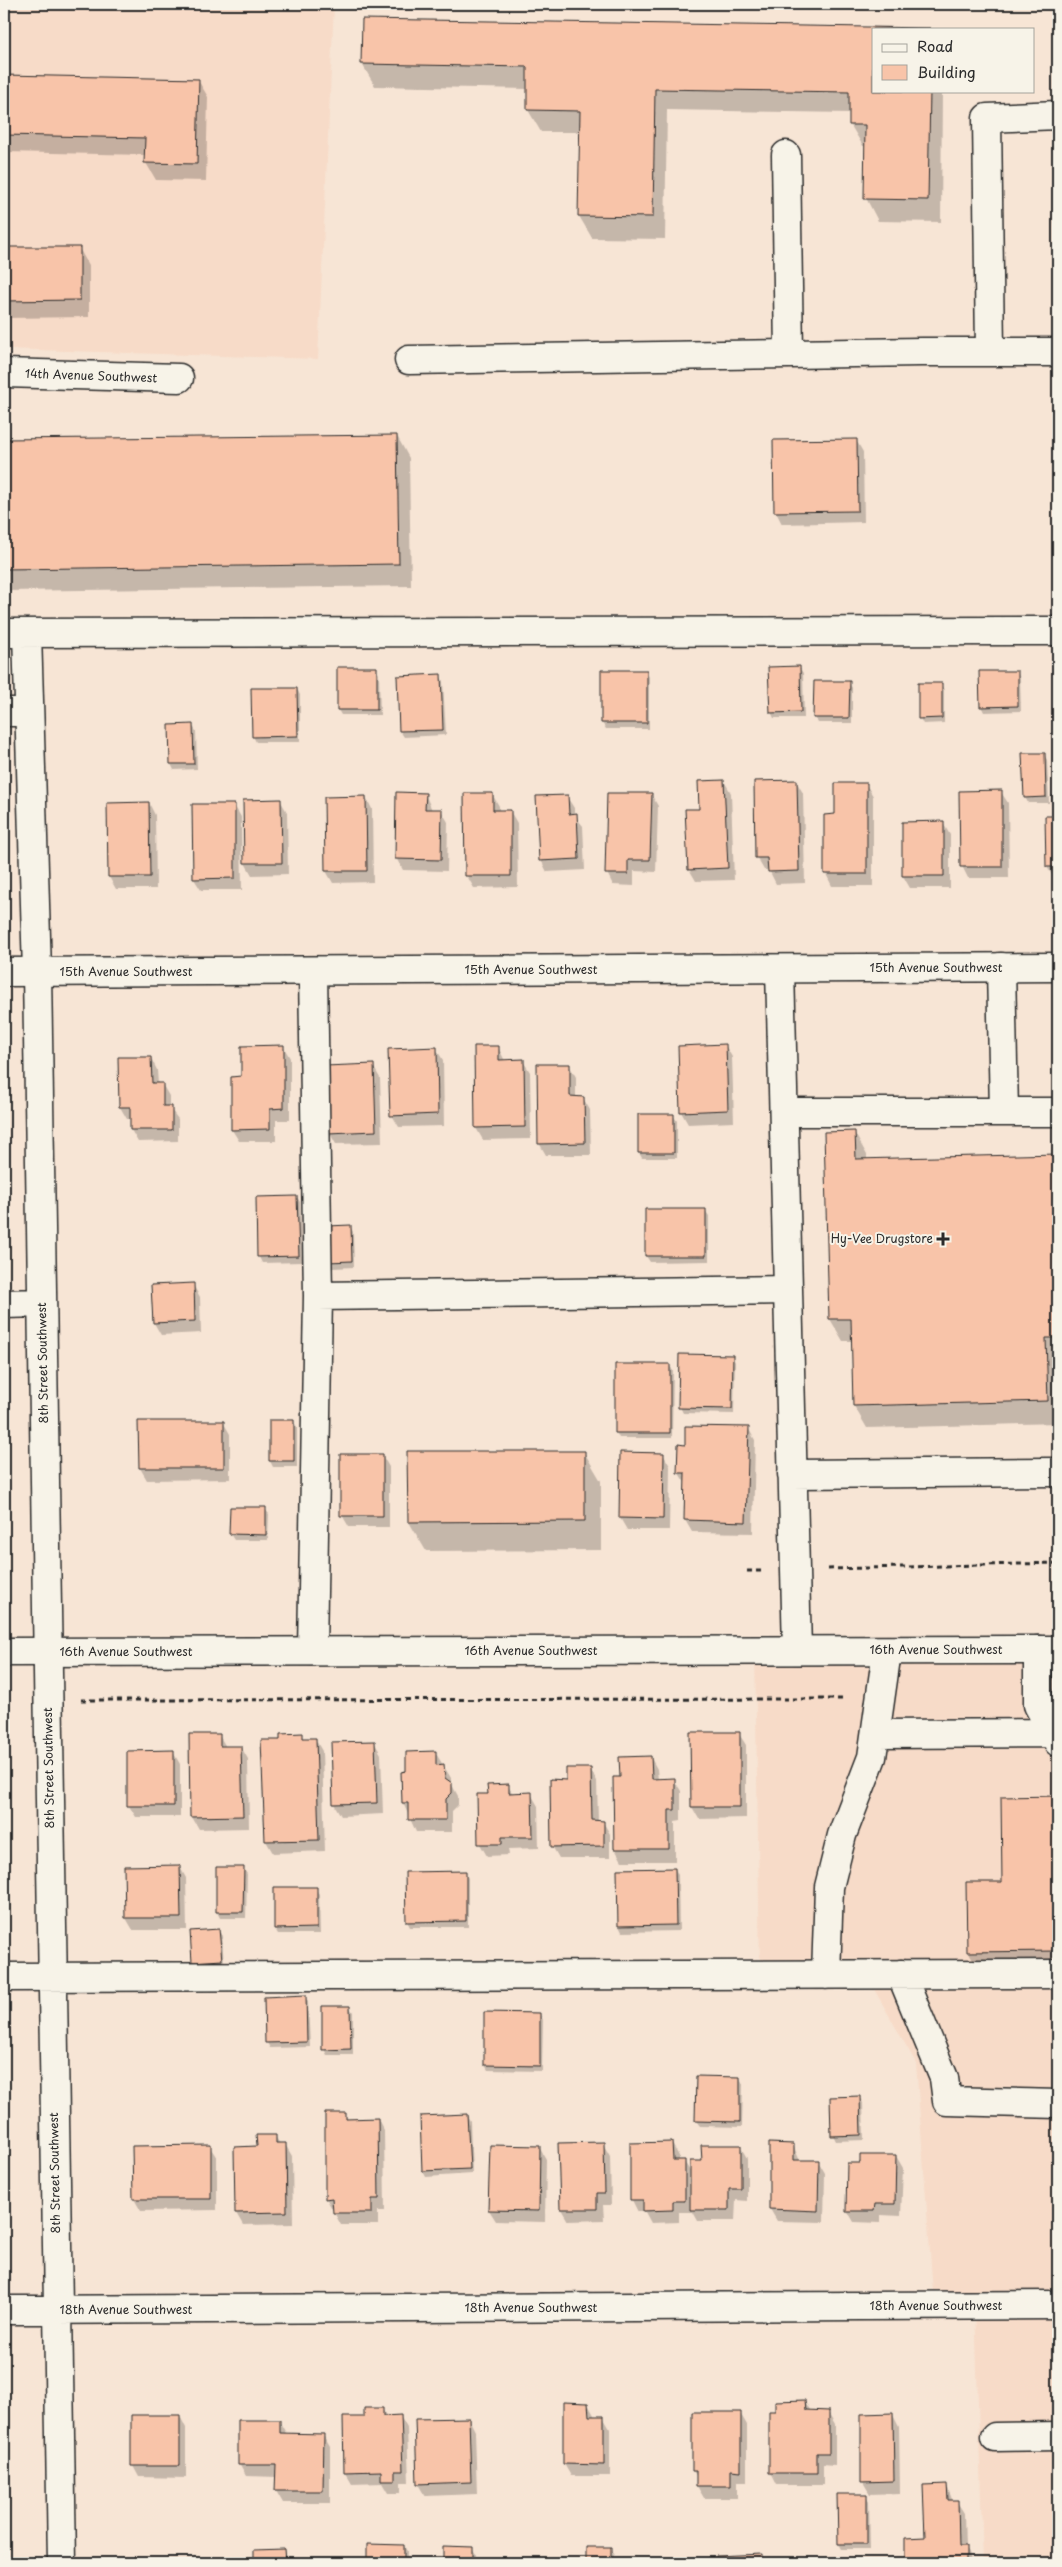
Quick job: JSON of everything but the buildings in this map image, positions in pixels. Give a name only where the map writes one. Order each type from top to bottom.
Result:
[{"type":"street","points":[[990,352],[987,118],[1058,115]]},
{"type":"street","points":[[786,155],[789,354]]},
{"type":"street","points":[[409,360],[921,352],[1058,352]]},
{"type":"street","name":"14th Avenue Southwest","points":[[4,373],[179,378]]},
{"type":"street","points":[[15,633],[1058,631]]},
{"type":"street","name":"8th Street Southwest","points":[[15,633],[17,712],[37,972],[62,2563]]},
{"type":"street","name":"15th Avenue Southwest","points":[[4,972],[1058,967]]},
{"type":"street","points":[[1001,968],[1004,1112]]},
{"type":"street","points":[[780,969],[797,1650]]},
{"type":"street","points":[[312,1651],[318,1296],[313,971]]},
{"type":"street","points":[[784,1112],[1058,1112]]},
{"type":"street","points":[[318,1296],[788,1290]]},
{"type":"street","points":[[4,1304],[42,1303]]},
{"type":"street","points":[[792,1474],[1058,1472]]},
{"type":"street","points":[[876,1734],[1055,1738],[1038,1705],[1048,1650]]},
{"type":"street","name":"16th Avenue Southwest","points":[[4,1652],[1048,1650]]},
{"type":"street","points":[[826,1975],[830,1887],[842,1835],[872,1757],[887,1651]]},
{"type":"street","points":[[901,1974],[944,2078],[947,2101],[1058,2104]]},
{"type":"street","points":[[4,1978],[1058,1974]]},
{"type":"street","name":"18th Avenue Southwest","points":[[4,2310],[1058,2306]]},
{"type":"street","points":[[995,2437],[1058,2436]]},
{"type":"path","points":[[747,1571],[1058,1563]]},
{"type":"path","points":[[81,1700],[880,1699]]},
{"type":"path","points":[[4,1701],[11,1701]]},
{"type":"shaded area","points":[[4,4],[334,4],[318,359],[4,349]]},
{"type":"shaded area","points":[[755,1650],[1058,1650],[1058,2563],[983,2563],[975,2306],[934,2306],[916,2063],[866,1975],[760,1969]]},
{"type":"place","name":"Hy-Vee Drugstore","points":[[943,1239]]}]
